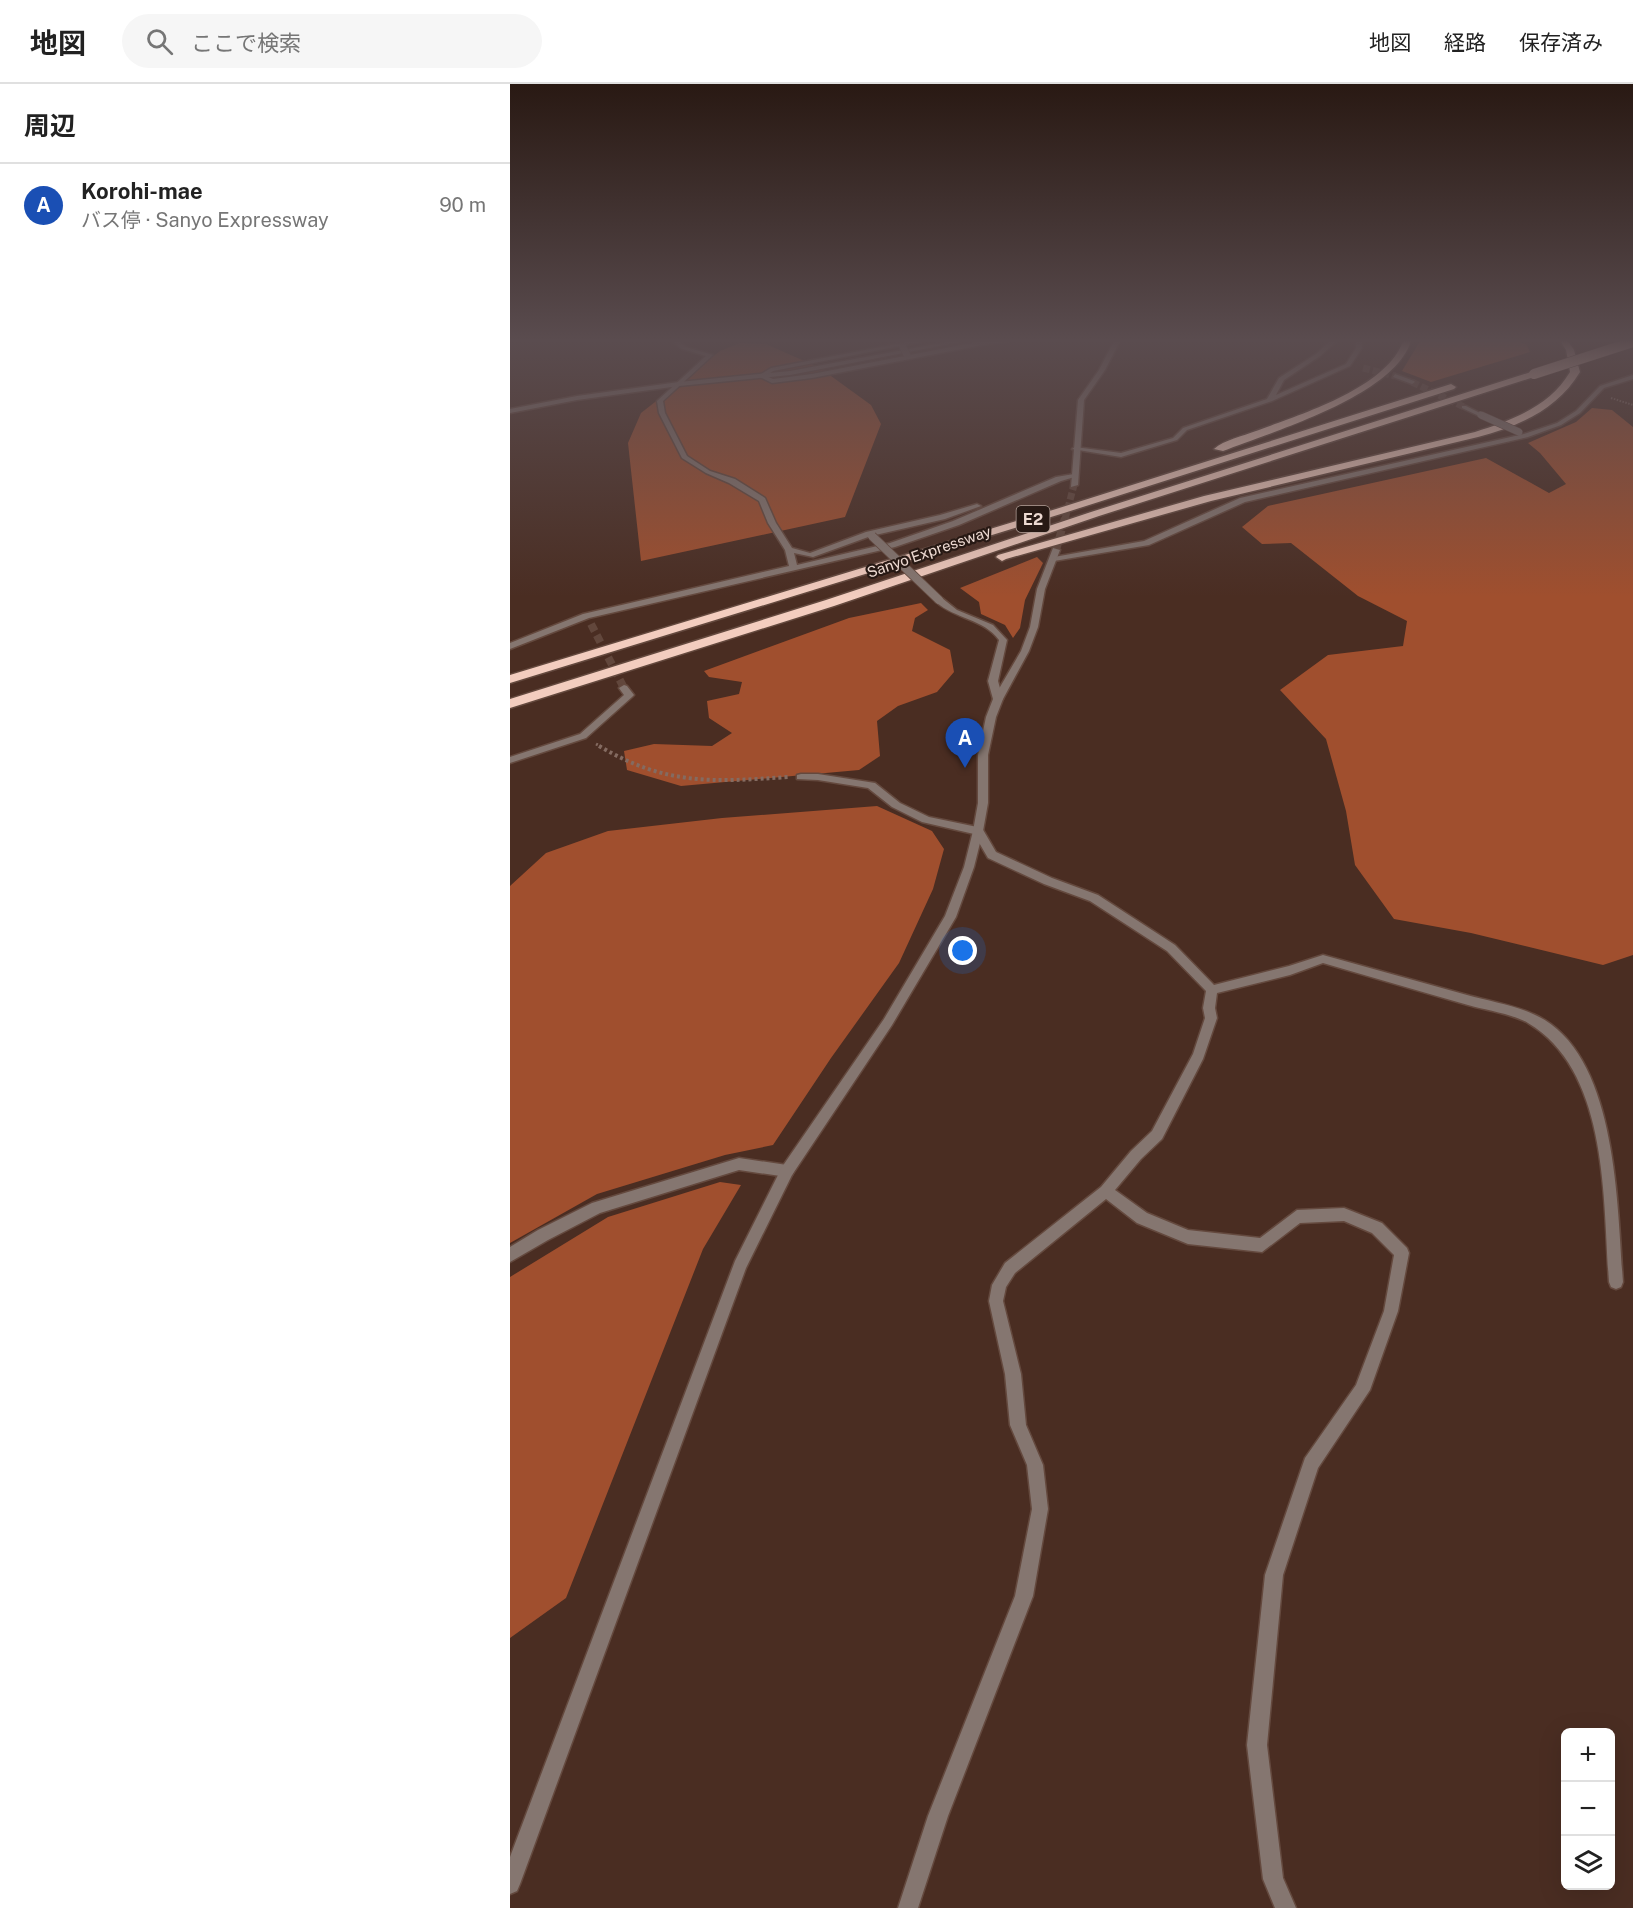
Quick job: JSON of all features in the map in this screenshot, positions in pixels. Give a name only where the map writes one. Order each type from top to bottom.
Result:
[{"type":"highway","points":[[538,670],[1190,461],[1274,426]]},
{"type":"highway","name":"Sanyo Expressway","points":[[510,679],[1343,426]]},
{"type":"highway","name":"Sanyo Expressway","points":[[510,704],[830,603],[1360,426]]},
{"type":"highway","points":[[830,603],[898,587],[1208,498],[1442,444],[1502,426]]},
{"type":"street","points":[[669,426],[684,457],[708,472],[732,481],[762,500],[772,523],[789,550],[793,566]]},
{"type":"street","points":[[510,646],[589,620],[793,566],[892,545],[956,523],[1059,479],[1074,481],[1078,426]]},
{"type":"street","points":[[1075,449],[1121,455],[1175,439],[1185,429],[1193,426]]},
{"type":"street","points":[[1506,426],[1523,434]]},
{"type":"street","points":[[510,1884],[740,1266],[787,1171],[888,1022],[950,917],[969,867],[978,831],[983,803],[983,755],[991,717],[998,699],[1025,651],[1034,627],[1041,589],[1055,554],[1146,543],[1243,500],[1551,426]]},
{"type":"street","points":[[789,550],[810,555],[870,535],[942,517],[989,502],[1001,502]]},
{"type":"street","points":[[870,535],[946,609],[998,630],[1003,640],[993,681],[998,699]]},
{"type":"street","points":[[510,760],[583,736],[629,695],[624,688]]},
{"type":"street","points":[[801,777],[818,777],[871,785],[896,805],[926,820],[978,831],[992,855],[1048,881],[1094,898],[1171,948],[1212,990]]},
{"type":"street","points":[[1212,990],[1323,959],[1530,1018],[1547,1030],[1570,1053],[1588,1083],[1603,1141],[1616,1282]]},
{"type":"street","points":[[908,1908],[938,1816],[1024,1596],[1040,1509],[1035,1465],[1018,1425],[1013,1374],[996,1301],[999,1285],[1010,1268],[1106,1191],[1136,1155],[1157,1135],[1199,1055],[1211,1018],[1209,1008],[1212,990]]},
{"type":"street","points":[[510,1255],[543,1235],[597,1208],[739,1164],[787,1171]]},
{"type":"street","points":[[1106,1191],[1142,1218],[1188,1237],[1262,1245],[1297,1217],[1344,1214],[1377,1228],[1402,1253],[1390,1311],[1362,1390],[1311,1464],[1274,1575],[1257,1745],[1273,1879],[1286,1908]]},
{"type":"path","points":[[583,736],[623,759],[673,778],[801,777]]},
{"type":"shaded area","points":[[635,426],[880,426],[845,517],[641,561],[628,443]]},
{"type":"shaded area","points":[[1567,426],[1633,427],[1633,955],[1603,965],[1471,933],[1394,919],[1355,865],[1346,811],[1326,739],[1280,690],[1328,655],[1403,646],[1407,621],[1358,596],[1291,543],[1262,544],[1242,527],[1268,506],[1486,458],[1549,493],[1566,484],[1540,453],[1528,443]]},
{"type":"shaded area","points":[[1037,557],[1043,563],[1025,600],[1020,628],[1013,638],[1005,625],[981,614],[979,602],[960,588]]},
{"type":"shaded area","points":[[921,603],[928,610],[915,618],[912,631],[950,650],[954,672],[937,692],[898,706],[877,721],[880,756],[859,770],[681,786],[627,770],[624,751],[654,744],[712,746],[732,733],[709,718],[707,701],[739,694],[742,682],[709,677],[704,671],[849,618]]},
{"type":"shaded area","points":[[877,806],[932,831],[944,849],[933,889],[899,963],[831,1058],[773,1145],[725,1155],[597,1194],[510,1243],[510,886],[546,853],[608,831],[722,818]]},
{"type":"shaded area","points":[[720,1182],[741,1185],[703,1249],[566,1598],[510,1638],[510,1277],[608,1217]]},
{"type":"tunnel","points":[[1065,519],[1074,485]]},
{"type":"tunnel","points":[[1056,550],[1065,518]]},
{"type":"tunnel","points":[[591,624],[624,688]]},
{"type":"place","name":"Korohi-mae","points":[[965,768]]}]
